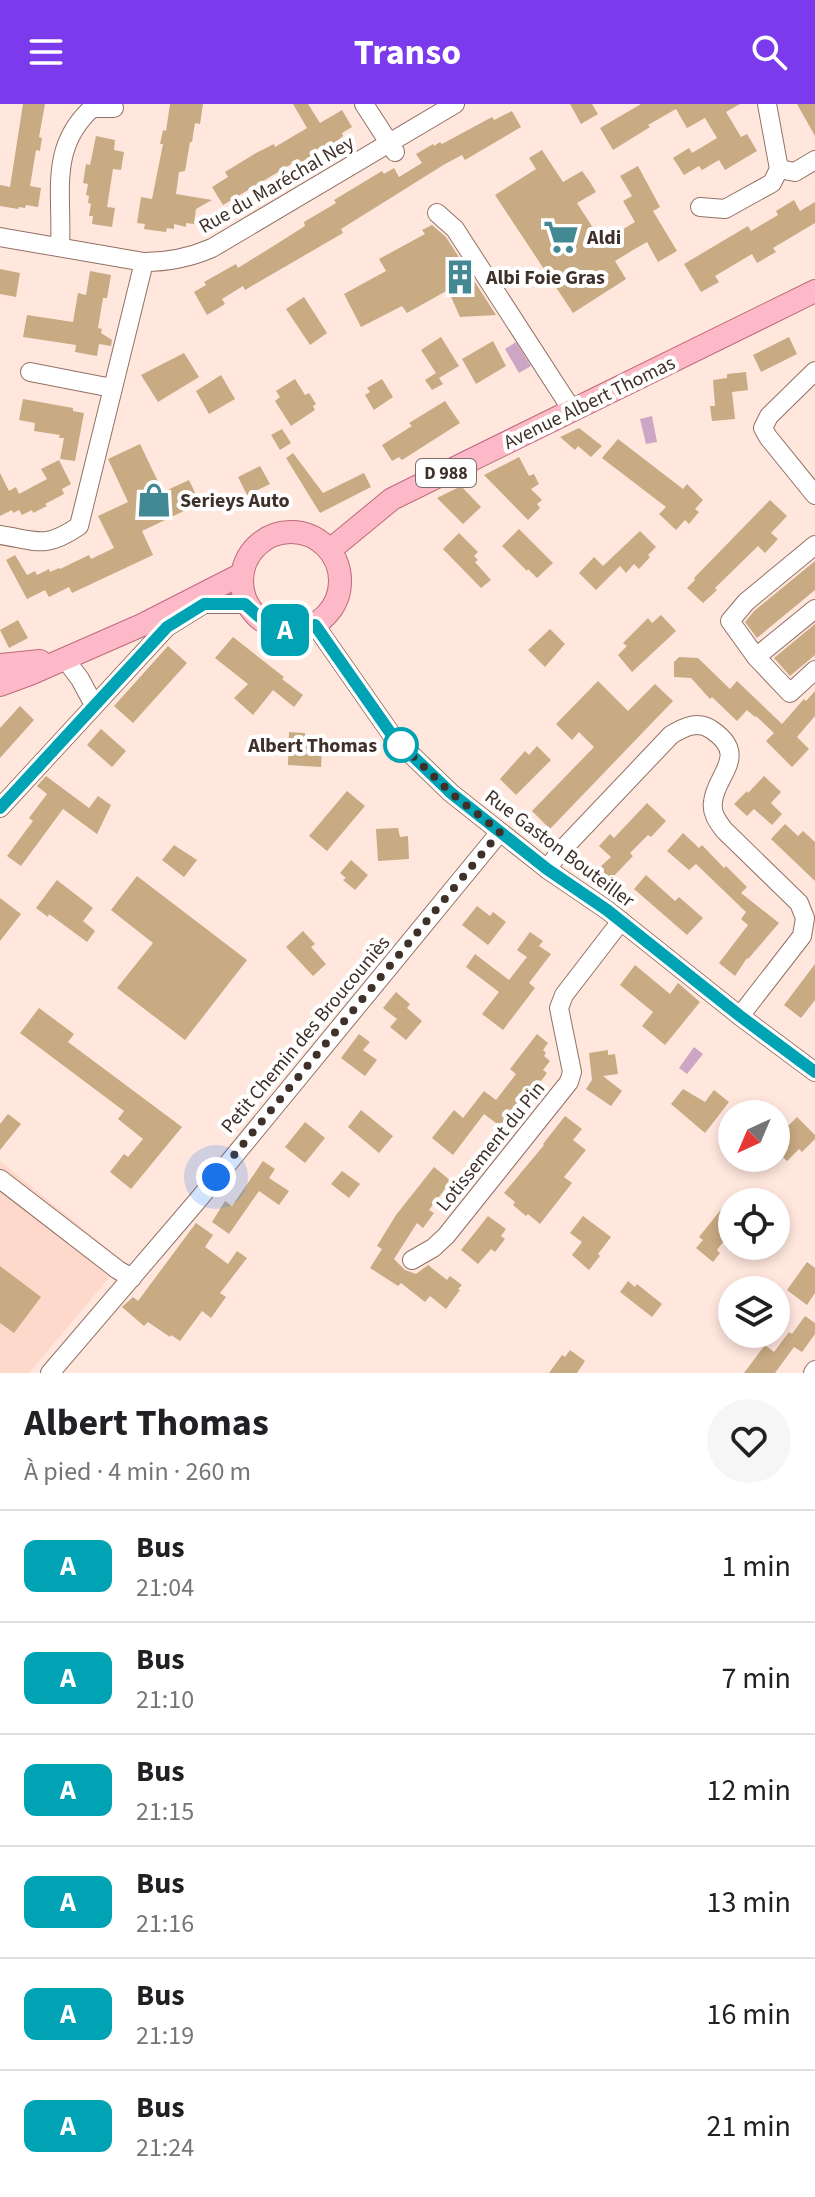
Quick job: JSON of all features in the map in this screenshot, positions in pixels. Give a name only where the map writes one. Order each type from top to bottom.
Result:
[{"type":"main road","name":"Avenue Albert Thomas","points":[[330,550],[392,499],[815,291]]},
{"type":"main road","points":[[286,531],[303,533],[318,539],[330,550],[340,573],[338,597],[333,608],[315,625],[299,630],[282,630],[266,624],[245,604],[242,574],[247,558],[257,545],[270,536],[286,531]]},
{"type":"main road","points":[[0,685],[142,625],[242,574]]},
{"type":"main road","points":[[0,665],[65,659]]},
{"type":"street","points":[[364,104],[393,148]]},
{"type":"street","name":"Rue du Maréchal Ney","points":[[0,237],[144,262],[167,262],[195,256],[393,148],[455,104]]},
{"type":"street","points":[[700,207],[725,209],[772,183],[779,169],[767,104]]},
{"type":"street","points":[[60,247],[59,178],[64,149],[73,128],[92,108],[114,108]]},
{"type":"street","points":[[779,169],[795,172],[815,160]]},
{"type":"street","points":[[437,213],[455,229],[572,410]]},
{"type":"street","points":[[0,535],[46,543],[79,526],[144,262]]},
{"type":"street","points":[[815,371],[769,416],[763,428],[815,495]]},
{"type":"street","points":[[30,372],[112,388]]},
{"type":"street","points":[[815,545],[746,602],[730,621],[756,657],[790,693],[815,670]]},
{"type":"street","points":[[0,808],[167,627],[204,604],[245,604]]},
{"type":"street","points":[[756,657],[815,609]]},
{"type":"street","name":"Rue Gaston Bouteiller","points":[[315,625],[394,738],[451,793],[815,1072]]},
{"type":"street","points":[[65,659],[94,705]]},
{"type":"street","points":[[547,869],[671,735],[698,724],[710,728],[724,741],[729,756],[727,771],[715,792],[712,805],[716,819],[799,903],[805,918],[802,936],[740,1016]]},
{"type":"street","name":"Petit Chemin des Broucouniès","points":[[50,1373],[500,832]]},
{"type":"street","name":"Lotissement du Pin","points":[[412,1260],[446,1236],[569,1082],[572,1072],[559,1008],[564,995],[621,921]]},
{"type":"street","points":[[0,1179],[132,1278]]},
{"type":"shaded area","points":[[516,342],[531,366],[519,373],[505,349]]},
{"type":"shaded area","points":[[652,416],[657,442],[646,444],[640,419]]},
{"type":"shaded area","points":[[694,1047],[703,1054],[687,1074],[679,1068]]},
{"type":"shaded area","points":[[0,1161],[123,1261],[29,1373],[0,1373]]},
{"type":"building","points":[[23,104],[45,104],[39,137],[42,138],[40,151],[36,150],[30,186],[41,188],[38,207],[26,205],[18,209],[0,206],[0,185],[10,187]]},
{"type":"building","points":[[170,104],[203,104],[200,124],[195,123],[185,171],[179,172],[176,194],[212,200],[196,209],[194,224],[186,223],[186,227],[174,224],[174,229],[167,228],[166,232],[144,229],[145,224],[137,223],[141,197],[152,199]]},
{"type":"building","points":[[293,104],[308,104],[320,123],[342,110],[352,127],[342,133],[343,136],[337,141],[299,163],[298,160],[223,205],[212,187],[228,177],[225,172],[307,128]]},
{"type":"building","points":[[570,104],[592,104],[598,114],[581,124]]},
{"type":"building","points":[[641,104],[740,104],[726,112],[741,137],[747,134],[757,151],[725,170],[719,160],[702,170],[699,166],[684,175],[673,158],[689,148],[692,153],[717,138],[705,118],[687,128],[676,109],[613,150],[600,128]]},
{"type":"building","points":[[797,104],[815,104],[815,136]]},
{"type":"building","points":[[512,111],[521,127],[465,160],[462,155],[445,164],[341,229],[343,233],[245,290],[243,286],[222,299],[225,304],[207,315],[194,292],[206,285],[204,282],[236,264],[238,268],[275,245],[305,226],[304,222],[336,203],[334,200],[382,171],[384,174],[394,168],[399,177],[422,163],[416,154],[433,144],[442,144],[492,117],[494,120]]},
{"type":"building","points":[[96,136],[115,140],[114,150],[124,152],[121,170],[113,169],[107,207],[115,208],[112,227],[92,224],[93,216],[89,216],[91,204],[86,195],[88,184],[83,183]]},
{"type":"building","name":"Aldi","points":[[542,150],[563,182],[582,171],[590,182],[596,192],[577,203],[602,242],[635,222],[623,201],[632,196],[620,176],[638,166],[660,207],[653,211],[677,251],[658,262],[647,242],[633,250],[615,261],[626,279],[573,313],[495,195],[536,169],[529,158]]},
{"type":"building","points":[[794,200],[800,211],[815,202],[815,223],[773,248],[776,252],[757,263],[752,254],[715,276],[719,282],[701,292],[684,264],[748,226],[751,231],[778,215],[776,211]]},
{"type":"building","points":[[432,225],[446,237],[496,315],[460,317],[448,290],[407,313],[402,306],[361,327],[344,294],[386,271],[379,259],[425,234],[422,230]]},
{"type":"building","points":[[0,269],[20,273],[16,297],[0,294]]},
{"type":"building","points":[[90,271],[111,275],[98,328],[112,340],[111,346],[99,344],[97,356],[75,352],[76,345],[23,337],[27,315],[73,322],[78,293],[86,295]]},
{"type":"building","points":[[304,297],[327,333],[310,345],[286,309]]},
{"type":"building","points":[[441,337],[459,366],[439,378],[443,384],[432,390],[425,380],[436,373],[421,350]]},
{"type":"building","points":[[789,337],[797,354],[761,372],[753,355]]},
{"type":"building","points":[[493,341],[506,366],[476,384],[462,359]]},
{"type":"building","points":[[184,353],[199,377],[158,402],[141,375]]},
{"type":"building","points":[[746,372],[748,390],[732,392],[735,419],[712,421],[710,406],[715,406],[713,380],[727,378],[727,374]]},
{"type":"building","points":[[221,375],[235,399],[209,414],[196,391]]},
{"type":"building","points":[[295,379],[305,395],[309,393],[316,404],[313,406],[315,410],[291,426],[275,401],[280,397],[276,391]]},
{"type":"building","points":[[382,379],[393,397],[374,410],[365,395],[370,392],[367,388]]},
{"type":"building","points":[[23,399],[73,408],[73,411],[84,413],[75,461],[60,459],[64,438],[59,438],[60,435],[34,431],[35,423],[19,420]]},
{"type":"building","points":[[445,401],[460,423],[402,460],[399,457],[392,461],[382,445],[412,426],[409,423]]},
{"type":"building","points":[[579,428],[602,446],[591,457],[578,446],[575,450],[560,437]]},
{"type":"building","points":[[282,429],[291,443],[280,450],[271,435]]},
{"type":"building","points":[[618,439],[683,489],[687,484],[703,500],[695,509],[699,512],[689,524],[685,520],[676,530],[659,514],[666,507],[602,458]]},
{"type":"building","points":[[140,444],[163,492],[189,480],[199,501],[142,531],[153,555],[72,593],[69,587],[49,597],[45,590],[27,599],[6,560],[15,555],[27,575],[35,571],[37,575],[49,569],[50,572],[60,569],[89,555],[91,559],[114,548],[98,516],[128,502],[108,459]]},
{"type":"building","points":[[293,453],[323,493],[364,473],[371,487],[320,513],[286,458]]},
{"type":"building","points":[[519,457],[529,476],[534,474],[539,484],[531,489],[542,500],[537,504],[540,508],[528,520],[484,475]]},
{"type":"building","points":[[59,460],[71,484],[62,489],[64,494],[33,513],[32,510],[22,515],[19,510],[13,513],[12,510],[0,516],[0,473],[9,491],[16,487],[19,494],[47,479],[41,469]]},
{"type":"building","points":[[260,466],[270,484],[247,495],[238,477]]},
{"type":"building","points":[[461,486],[481,507],[463,524],[437,498]]},
{"type":"building","points":[[770,500],[787,516],[771,533],[778,539],[765,553],[758,546],[703,603],[687,588]]},
{"type":"building","points":[[519,529],[553,563],[537,578],[502,546]]},
{"type":"building","points":[[640,531],[656,547],[639,569],[634,564],[626,573],[620,566],[596,590],[579,573],[594,557],[603,566]]},
{"type":"building","points":[[459,533],[478,552],[474,556],[478,560],[475,562],[491,580],[481,588],[443,549]]},
{"type":"building","points":[[815,561],[815,590],[757,638],[745,622]]},
{"type":"building","points":[[661,615],[676,631],[632,672],[618,655],[627,646],[623,643],[648,618],[652,623]]},
{"type":"building","points":[[18,620],[28,638],[9,648],[0,630]]},
{"type":"building","points":[[815,624],[815,655],[790,676],[774,658]]},
{"type":"building","points":[[550,629],[565,644],[545,667],[528,650]]},
{"type":"building","points":[[233,637],[303,695],[294,707],[273,690],[253,715],[234,698],[248,684],[215,658]]},
{"type":"building","points":[[168,646],[187,663],[133,723],[114,706]]},
{"type":"building","points":[[679,657],[698,658],[730,689],[737,681],[782,724],[815,691],[815,716],[797,737],[809,749],[792,767],[766,741],[774,733],[756,716],[747,710],[737,721],[691,678],[674,677],[674,662]]},
{"type":"building","points":[[598,681],[628,711],[655,684],[673,701],[550,829],[532,811],[594,747],[579,732],[572,740],[556,724]]},
{"type":"building","points":[[20,706],[34,720],[0,758],[0,728]]},
{"type":"building","points":[[101,729],[126,751],[112,767],[87,745]]},
{"type":"building","points":[[289,732],[315,736],[314,748],[322,748],[321,767],[288,765]]},
{"type":"building","points":[[537,746],[551,760],[516,795],[500,779],[525,751],[529,755]]},
{"type":"building","points":[[46,776],[89,808],[98,796],[111,805],[97,834],[63,809],[21,866],[7,856],[33,821],[29,818],[47,794],[37,786]]},
{"type":"building","points":[[764,776],[781,792],[771,803],[782,814],[772,825],[754,809],[747,816],[734,804]]},
{"type":"building","points":[[347,791],[365,806],[327,851],[309,836]]},
{"type":"building","points":[[647,803],[666,821],[630,853],[633,856],[611,879],[599,868],[611,857],[599,846],[610,834],[614,838]]},
{"type":"building","points":[[785,824],[798,836],[803,831],[815,842],[815,881],[771,839]]},
{"type":"building","points":[[398,828],[400,837],[408,836],[409,859],[378,861],[376,829]]},
{"type":"building","points":[[683,833],[699,848],[702,845],[724,868],[726,866],[747,887],[741,893],[779,923],[735,976],[719,963],[748,925],[741,919],[746,912],[696,864],[689,870],[667,851]]},
{"type":"building","points":[[174,845],[197,860],[184,877],[162,860]]},
{"type":"building","points":[[351,860],[368,875],[355,890],[340,873]]},
{"type":"building","points":[[646,875],[675,901],[679,897],[703,918],[687,935],[634,889]]},
{"type":"building","points":[[137,876],[247,960],[185,1040],[117,988],[153,943],[111,910]]},
{"type":"building","points":[[57,880],[93,908],[83,921],[95,931],[87,942],[36,908]]},
{"type":"building","points":[[0,898],[21,914],[0,941]]},
{"type":"building","points":[[477,906],[490,916],[493,912],[506,922],[488,945],[462,925]]},
{"type":"building","points":[[303,931],[315,944],[311,947],[326,964],[313,976],[286,947]]},
{"type":"building","points":[[530,932],[543,941],[539,946],[551,954],[529,983],[535,988],[503,1030],[482,1014],[499,992],[466,967],[475,954],[509,980],[527,957],[517,950]]},
{"type":"building","points":[[815,964],[815,1000],[801,1018],[784,1005]]},
{"type":"building","points":[[635,965],[670,994],[678,983],[700,1002],[665,1045],[642,1026],[653,1012],[620,985]]},
{"type":"building","points":[[396,992],[410,1004],[407,1008],[422,1021],[406,1040],[390,1027],[397,1019],[383,1008]]},
{"type":"building","points":[[39,1008],[74,1034],[68,1042],[182,1127],[131,1189],[110,1172],[124,1154],[128,1157],[143,1139],[118,1119],[124,1111],[20,1033]]},
{"type":"building","points":[[359,1034],[370,1042],[363,1050],[377,1060],[365,1076],[341,1058]]},
{"type":"building","points":[[537,1034],[548,1043],[543,1050],[550,1061],[543,1070],[547,1073],[535,1089],[531,1086],[500,1126],[484,1114],[453,1155],[432,1138],[454,1110],[463,1118],[484,1091],[496,1100],[516,1074],[510,1069]]},
{"type":"building","points":[[608,1050],[608,1055],[615,1054],[618,1074],[603,1076],[622,1091],[611,1106],[586,1089],[592,1080],[589,1053]]},
{"type":"building","points":[[683,1089],[705,1102],[714,1090],[726,1100],[718,1100],[718,1116],[705,1133],[671,1104]]},
{"type":"building","points":[[361,1110],[393,1136],[379,1153],[348,1127]]},
{"type":"building","points":[[8,1114],[21,1124],[0,1150],[0,1124]]},
{"type":"building","points":[[565,1116],[582,1129],[573,1140],[586,1150],[564,1177],[572,1183],[540,1224],[513,1205],[515,1202],[504,1193]]},
{"type":"building","points":[[797,1117],[815,1135],[815,1139],[802,1152],[799,1149],[790,1158],[790,1124]]},
{"type":"building","points":[[305,1122],[325,1138],[305,1163],[285,1147]]},
{"type":"building","points":[[263,1161],[275,1169],[269,1178],[289,1191],[279,1205],[259,1191],[229,1234],[212,1222],[225,1201],[232,1206]]},
{"type":"building","points":[[434,1167],[451,1181],[429,1210],[434,1213],[423,1228],[417,1223],[394,1259],[405,1270],[416,1274],[428,1265],[447,1280],[450,1276],[462,1285],[446,1309],[430,1296],[425,1302],[401,1283],[398,1286],[370,1268],[382,1249],[377,1246],[396,1215]]},
{"type":"building","points":[[342,1171],[360,1184],[349,1198],[331,1184]]},
{"type":"building","points":[[718,1213],[718,1256],[713,1262],[696,1248],[703,1240],[699,1237]]},
{"type":"building","points":[[488,1216],[506,1229],[501,1236],[505,1239],[495,1252],[491,1249],[478,1264],[461,1250]]},
{"type":"building","points":[[583,1216],[611,1237],[589,1270],[572,1255],[582,1242],[570,1233]]},
{"type":"building","points":[[196,1223],[213,1235],[205,1247],[228,1264],[237,1251],[247,1258],[220,1293],[226,1297],[211,1318],[202,1311],[180,1341],[148,1322],[144,1326],[122,1307],[133,1297],[138,1301]]},
{"type":"building","points":[[807,1262],[815,1268],[815,1293],[807,1305],[790,1292],[790,1286]]},
{"type":"building","points":[[0,1266],[41,1297],[14,1333],[0,1323]]},
{"type":"building","points":[[628,1281],[635,1287],[637,1284],[662,1304],[652,1317],[620,1292]]},
{"type":"building","points":[[805,1316],[815,1323],[815,1334],[802,1352],[794,1347],[775,1373],[744,1373],[763,1348],[774,1352],[777,1348],[790,1348],[790,1333]]},
{"type":"building","points":[[570,1350],[585,1361],[577,1373],[549,1373],[562,1355],[565,1357]]},
{"type":"bus line","name":"A","points":[[0,808],[167,627],[204,604],[245,604],[266,624],[282,630],[299,630],[315,625],[394,738],[451,793],[815,1072]]},
{"type":"place","name":"Aldi","points":[[561,237]]},
{"type":"place","name":"Albi Foie Gras","points":[[460,277]]},
{"type":"place","name":"Serieys Auto","points":[[154,500]]},
{"type":"place","name":"Albert Thomas","points":[[401,745]]},
{"type":"route","points":[[216,1177],[500,832],[451,793],[394,738],[401,745]]}]
